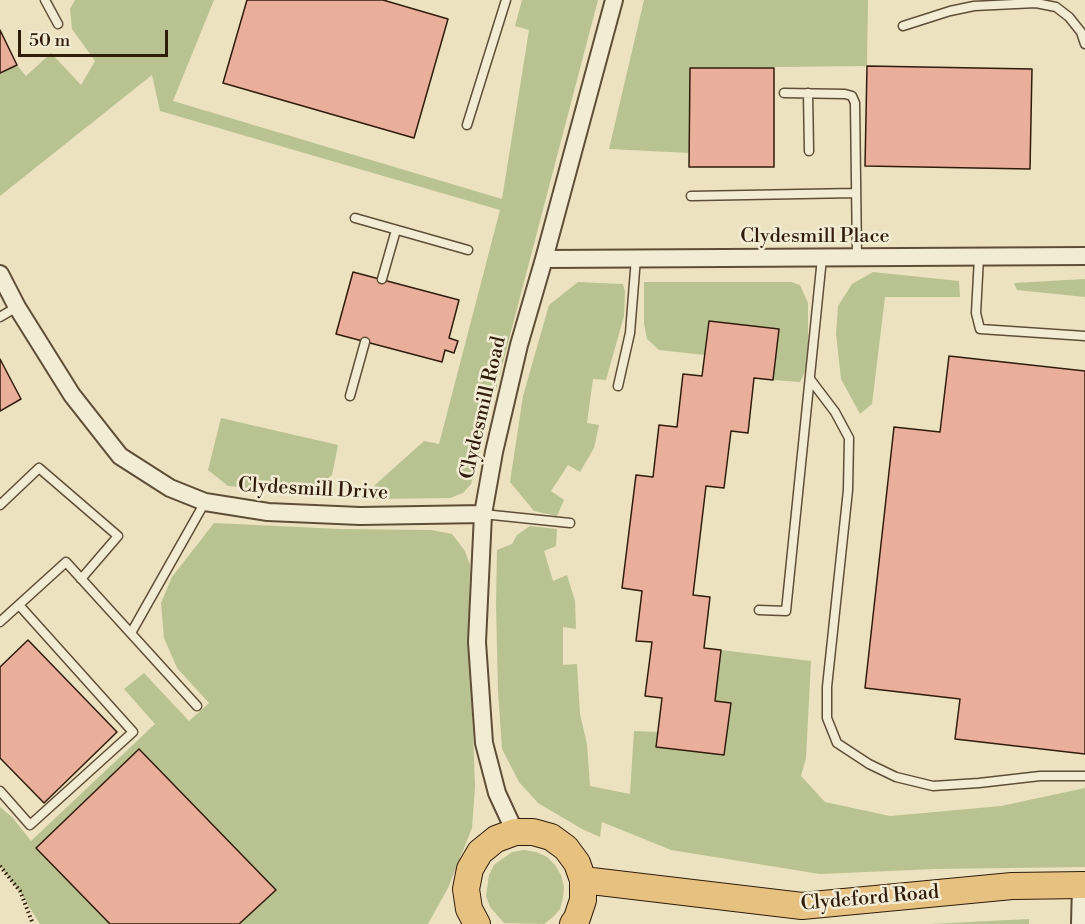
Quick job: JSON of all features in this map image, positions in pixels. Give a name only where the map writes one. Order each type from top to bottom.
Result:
[{"type":"main road","points":[[467,919],[466,889],[470,869],[480,852],[496,839],[515,832],[533,832],[551,837],[566,848],[578,863],[583,880],[583,900],[573,924]]},
{"type":"main road","name":"Clydeford Road","points":[[583,880],[802,906],[1012,886],[1083,885]]},
{"type":"street","name":"Clydesmill Road","points":[[515,832],[497,793],[484,743],[477,642],[483,514],[494,452],[519,345],[614,0]]},
{"type":"street","name":"Clydesmill Place","points":[[544,259],[1085,256]]},
{"type":"street","name":"Clydesmill Drive","points":[[0,274],[72,395],[120,456],[170,488],[205,502],[268,512],[360,516],[483,514]]},
{"type":"street","points":[[1080,924],[1083,885]]},
{"type":"lane","points":[[45,0],[58,24]]},
{"type":"lane","points":[[467,125],[506,0]]},
{"type":"lane","points":[[903,26],[974,6],[1036,3],[1056,7],[1069,17],[1081,32],[1085,44]]},
{"type":"lane","points":[[784,93],[852,96],[855,103],[857,257]]},
{"type":"lane","points":[[808,93],[809,151]]},
{"type":"lane","points":[[691,196],[856,193]]},
{"type":"lane","points":[[355,218],[468,250]]},
{"type":"lane","points":[[382,279],[396,230]]},
{"type":"lane","points":[[979,257],[976,313],[980,328],[1085,336]]},
{"type":"lane","points":[[618,386],[630,333],[636,258]]},
{"type":"lane","points":[[759,610],[786,611],[822,258]]},
{"type":"lane","points":[[0,317],[18,307]]},
{"type":"lane","points":[[350,396],[365,342]]},
{"type":"lane","points":[[810,379],[835,412],[849,438],[848,490],[827,687],[827,718],[837,743],[869,764],[896,777],[933,786],[1040,776],[1085,776]]},
{"type":"lane","points":[[0,505],[39,468],[118,537],[81,579]]},
{"type":"lane","points":[[131,633],[205,502]]},
{"type":"lane","points":[[483,514],[570,523]]},
{"type":"lane","points":[[0,622],[66,562],[197,706]]},
{"type":"lane","points":[[0,791],[30,825],[133,732],[19,605]]},
{"type":"path","points":[[0,866],[20,891],[33,924]]},
{"type":"green space","points":[[75,0],[214,0],[173,101],[502,199],[529,30],[515,26],[522,0],[598,0],[471,484],[463,493],[450,498],[376,499],[372,494],[375,485],[424,441],[439,444],[500,210],[160,111],[152,75],[0,196],[0,73],[17,65],[26,76],[51,53],[81,85],[95,61],[72,29],[70,9]]},
{"type":"green space","points":[[644,0],[868,0],[867,66],[690,68],[690,153],[609,149]]},
{"type":"green space","points":[[873,272],[959,281],[960,297],[885,297],[872,404],[860,414],[841,379],[836,334],[838,306],[852,284]]},
{"type":"green space","points":[[1085,279],[1085,297],[1017,290],[1014,283]]},
{"type":"green space","points":[[578,282],[623,284],[624,316],[606,380],[593,379],[587,423],[599,425],[594,448],[580,472],[568,465],[551,491],[564,500],[557,516],[534,511],[510,482],[523,396],[549,305]]},
{"type":"green space","points":[[644,282],[791,282],[800,285],[808,303],[808,365],[800,382],[773,380],[778,329],[710,321],[705,355],[659,350],[647,339],[644,323]]},
{"type":"green space","points":[[221,418],[338,445],[332,475],[309,494],[228,486],[208,470]]},
{"type":"green space","points":[[214,523],[340,529],[431,530],[452,534],[465,551],[470,565],[469,622],[475,787],[472,828],[448,888],[428,924],[40,924],[0,866],[0,807],[12,817],[31,841],[155,724],[124,689],[144,673],[189,721],[209,703],[177,668],[164,638],[161,603],[172,577]]},
{"type":"green space","points":[[530,526],[557,529],[556,546],[544,551],[553,581],[567,575],[575,601],[576,629],[563,627],[563,665],[577,664],[580,714],[587,744],[590,786],[630,794],[634,731],[658,732],[657,747],[724,755],[731,703],[715,701],[721,650],[811,661],[806,758],[801,776],[825,802],[890,816],[1001,806],[1085,788],[1085,867],[935,869],[820,874],[671,850],[602,822],[600,837],[538,803],[519,782],[502,749],[498,691],[497,550],[512,544],[517,535]]},
{"type":"green space","points":[[524,850],[547,857],[561,875],[564,887],[560,909],[544,924],[504,923],[490,907],[486,896],[489,875],[494,865],[512,852]]},
{"type":"green space","points":[[1029,919],[1029,924],[930,924]]},
{"type":"building","points":[[247,0],[383,0],[448,19],[414,138],[223,83]]},
{"type":"building","points":[[0,30],[17,65],[0,73]]},
{"type":"building","points":[[867,66],[1032,69],[1030,169],[865,166]]},
{"type":"building","points":[[690,68],[774,68],[774,167],[689,167]]},
{"type":"building","points":[[353,272],[459,300],[449,338],[458,341],[454,353],[445,350],[442,362],[336,334]]},
{"type":"building","points":[[709,321],[779,329],[773,380],[754,378],[748,433],[731,431],[724,488],[706,486],[693,595],[710,597],[704,648],[721,650],[715,701],[731,703],[724,755],[656,747],[662,698],[645,696],[652,642],[636,641],[642,591],[622,588],[636,475],[653,477],[659,425],[677,427],[683,374],[702,376]]},
{"type":"building","points":[[949,356],[1085,371],[1085,754],[955,739],[960,699],[865,688],[894,427],[940,432]]},
{"type":"building","points":[[0,359],[21,399],[0,411]]},
{"type":"building","points":[[28,640],[117,732],[44,803],[0,758],[0,667]]},
{"type":"building","points":[[139,749],[276,890],[239,924],[110,924],[36,848]]}]
